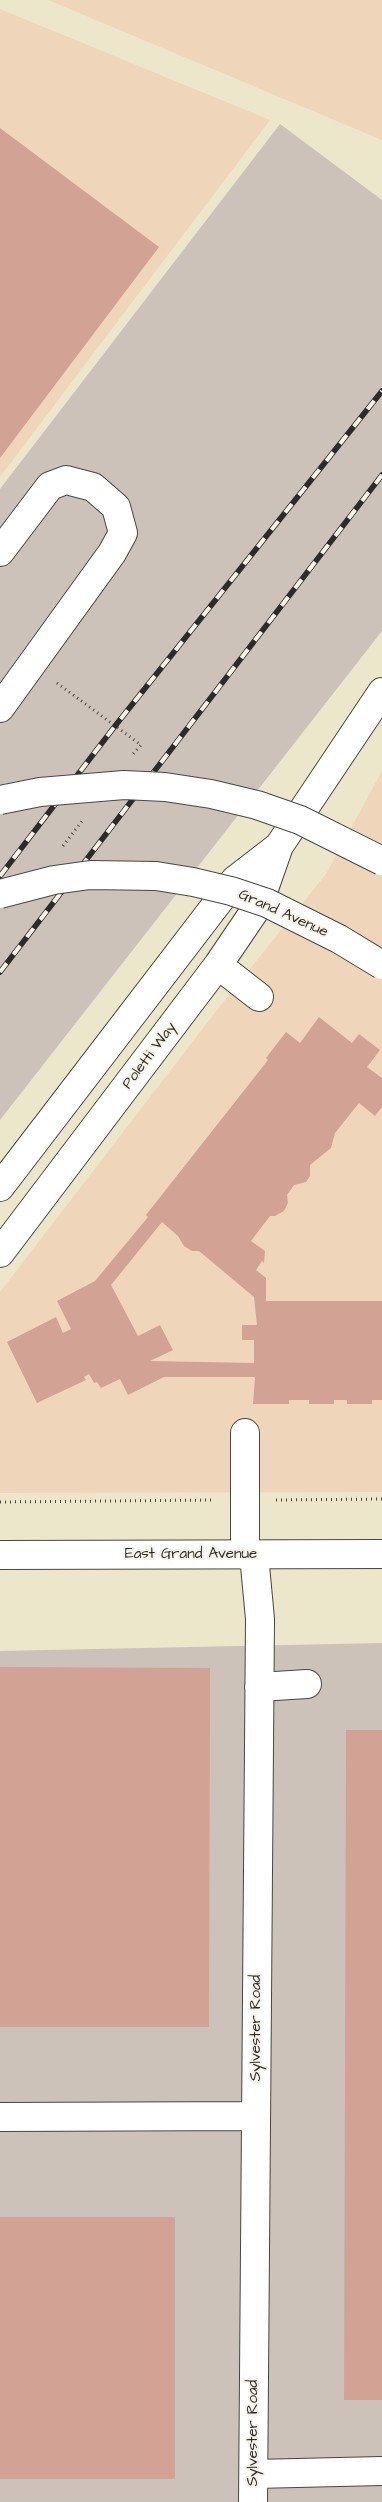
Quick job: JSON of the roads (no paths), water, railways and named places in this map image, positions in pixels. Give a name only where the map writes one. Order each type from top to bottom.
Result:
[{"type":"main road","points":[[0,552],[50,486],[66,480],[93,487],[116,507],[123,533],[112,552],[0,708]]},
{"type":"main road","name":"Poletti Way","points":[[0,1253],[218,965],[258,906],[279,846],[382,692]]},
{"type":"main road","points":[[0,800],[57,790],[124,785],[165,787],[211,794],[257,805],[300,820],[382,861]]},
{"type":"main road","name":"Poletti Way","points":[[0,1187],[235,880],[279,846]]},
{"type":"main road","name":"Grand Avenue","points":[[0,894],[54,880],[90,875],[156,876],[193,882],[231,891],[267,903],[331,935],[382,965]]},
{"type":"main road","points":[[218,965],[259,997]]},
{"type":"main road","name":"Sylvester Road","points":[[245,1433],[245,1500],[249,1555],[260,1619],[253,2502]]},
{"type":"main road","name":"East Grand Avenue","points":[[0,1555],[382,1554]]},
{"type":"main road","points":[[260,1686],[307,1684]]},
{"type":"main road","points":[[0,2117],[256,2116]]},
{"type":"main road","points":[[254,2474],[382,2471]]},
{"type":"railway","points":[[0,876],[115,726],[382,391]]},
{"type":"railway","points":[[0,972],[382,475]]}]
